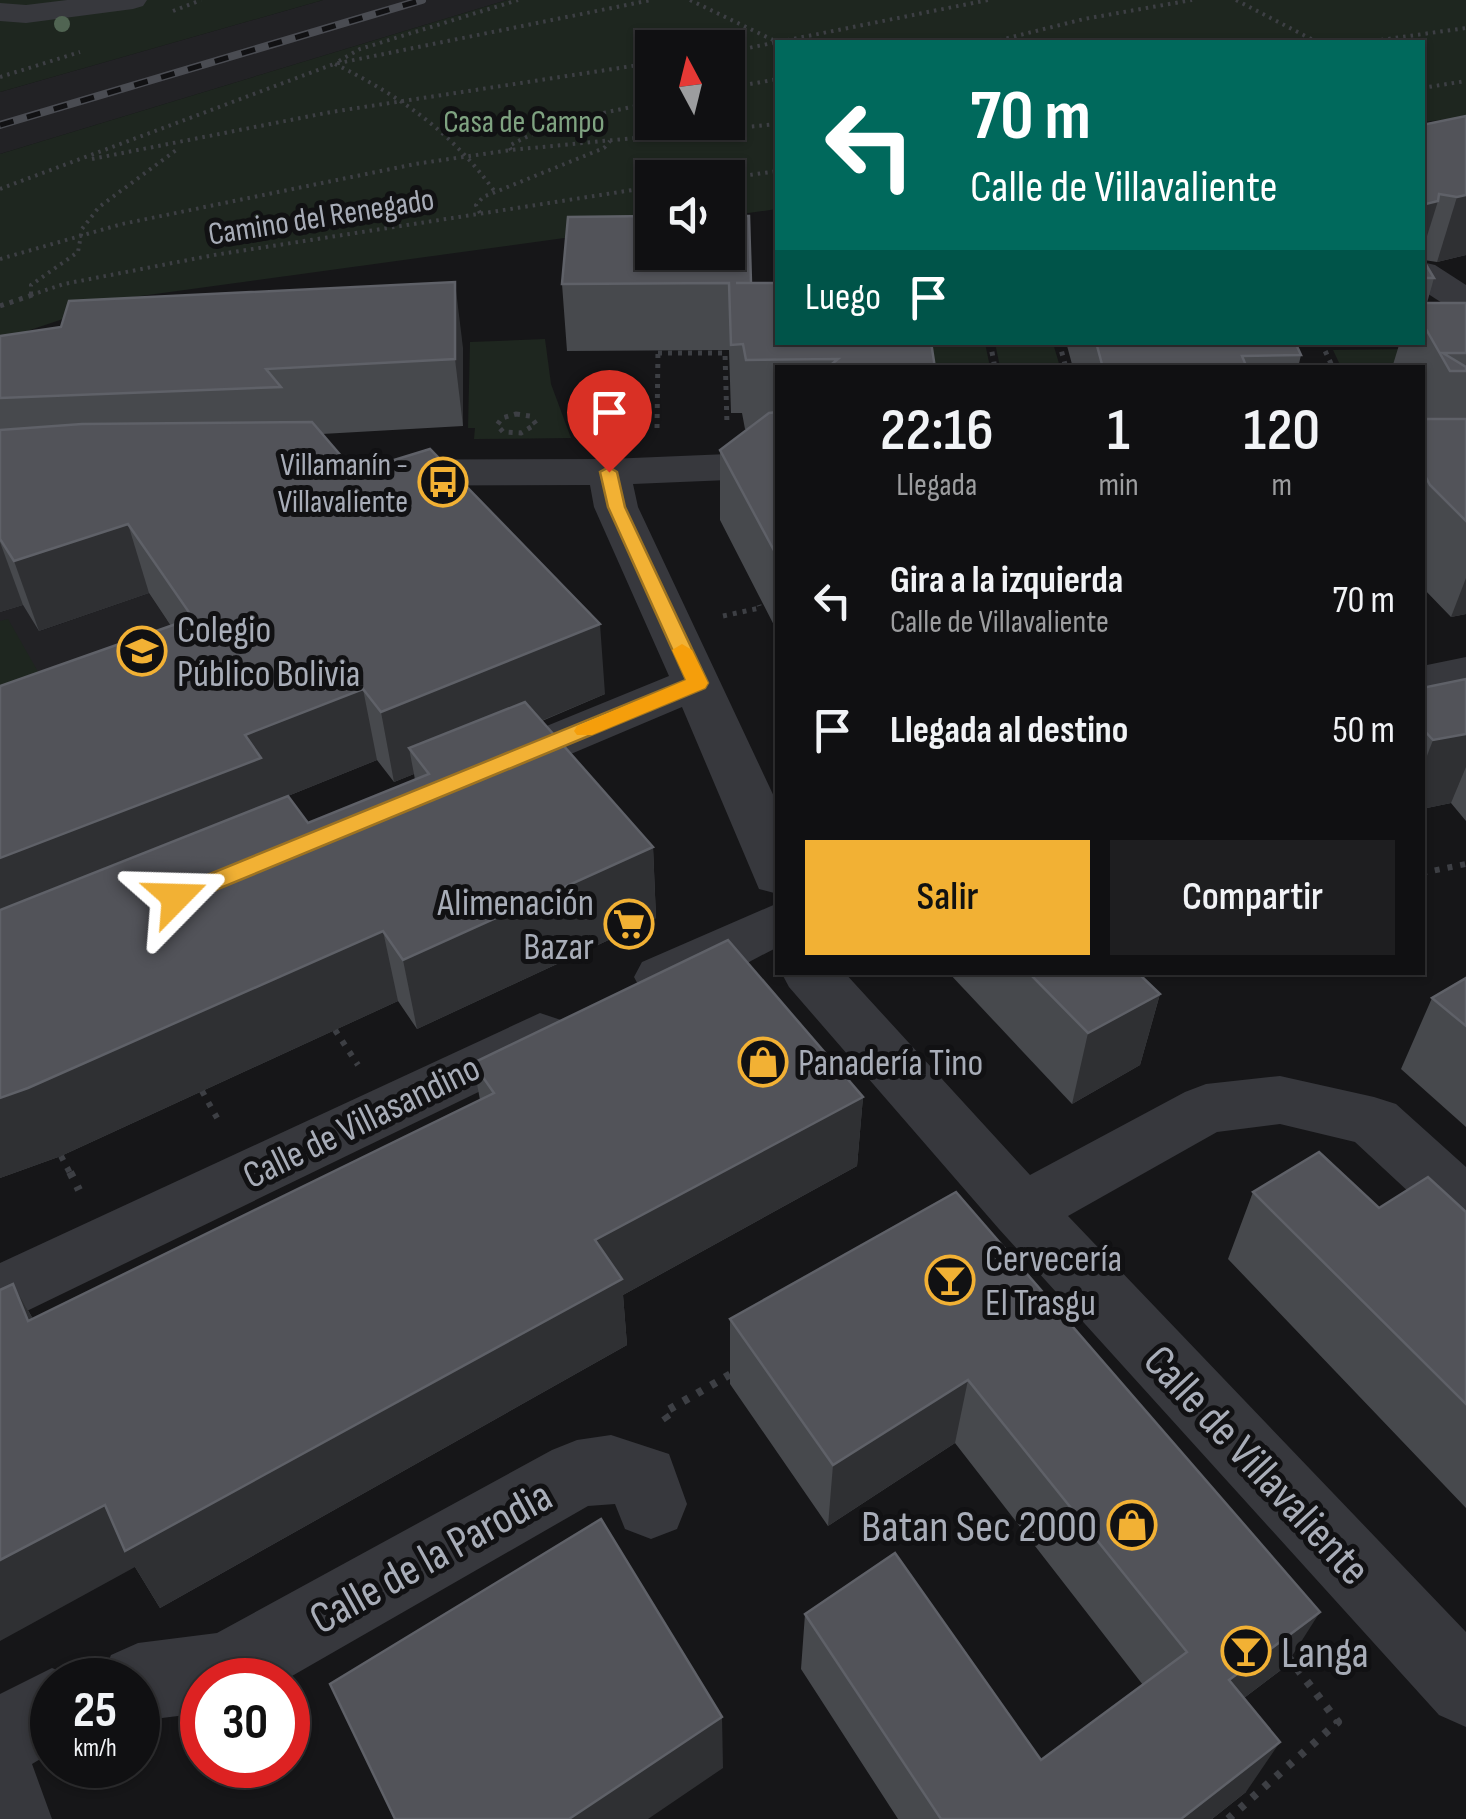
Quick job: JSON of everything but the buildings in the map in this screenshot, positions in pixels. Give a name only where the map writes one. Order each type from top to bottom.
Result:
[{"type":"street","points":[[0,12],[26,14],[133,0]]},
{"type":"street","points":[[1425,275],[1464,298]]},
{"type":"street","points":[[235,474],[609,472],[775,465]]},
{"type":"street","points":[[609,472],[616,507],[698,683],[775,867]]},
{"type":"street","points":[[1425,681],[1466,672]]},
{"type":"street","points":[[452,784],[698,683]]},
{"type":"street","name":"Calle de Villasandino","points":[[0,1295],[775,924]]},
{"type":"street","name":"Calle de Villavaliente","points":[[813,975],[1022,1210],[1466,1688]]},
{"type":"street","points":[[1022,1210],[1206,1109],[1280,1100],[1374,1122],[1461,1201]]},
{"type":"street","name":"Calle de la Parodia","points":[[160,1679],[226,1670],[577,1474],[611,1469],[644,1478],[651,1504]]},
{"type":"street","points":[[0,1739],[30,1721]]},
{"type":"street","points":[[0,1784],[10,1819]]},
{"type":"path","points":[[0,189],[334,64],[360,49],[518,0]]},
{"type":"path","points":[[334,64],[650,0]]},
{"type":"path","points":[[690,0],[775,41]]},
{"type":"path","points":[[781,40],[988,0]]},
{"type":"path","points":[[1000,40],[1084,19],[1192,0]]},
{"type":"path","points":[[1236,0],[1313,40]]},
{"type":"path","points":[[1380,40],[1466,28]]},
{"type":"path","points":[[745,48],[775,41]]},
{"type":"path","points":[[334,64],[424,112],[470,155],[495,192]]},
{"type":"path","points":[[79,161],[404,100],[635,66]]},
{"type":"path","points":[[745,85],[775,80]]},
{"type":"path","points":[[1425,88],[1466,81]]},
{"type":"path","points":[[510,150],[509,146],[516,141],[635,107]]},
{"type":"path","points":[[0,260],[81,234],[285,188],[470,155],[775,124]]},
{"type":"path","points":[[480,213],[478,200],[604,148],[610,141]]},
{"type":"path","points":[[32,294],[31,285],[78,252],[81,234],[129,180],[181,144]]},
{"type":"path","points":[[745,176],[775,171]]},
{"type":"path","name":"Camino del Renegado","points":[[0,306],[32,294],[214,255],[635,190]]},
{"type":"path","points":[[656,437],[658,334]]},
{"type":"path","points":[[658,354],[725,353],[728,436]]},
{"type":"path","points":[[712,618],[760,608],[758,605]]},
{"type":"path","points":[[1425,872],[1466,864]]},
{"type":"path","points":[[334,1030],[358,1065]]},
{"type":"path","points":[[202,1091],[222,1128]]},
{"type":"path","points":[[61,1156],[80,1193]]},
{"type":"path","points":[[672,1426],[663,1413],[747,1364]]},
{"type":"path","points":[[1228,1819],[1338,1722],[1279,1645]]},
{"type":"shaded area","points":[[323,0],[507,0],[0,154],[0,92]]},
{"type":"shaded area","points":[[271,584],[0,755],[0,612],[23,605],[40,631],[149,593],[167,620]]},
{"type":"green space","points":[[0,0],[323,0],[0,92]]},
{"type":"green space","name":"Casa de Campo","points":[[507,0],[1466,0],[1466,117],[1425,122],[1425,40],[775,40],[775,209],[745,214],[745,160],[635,160],[635,228],[126,298],[0,340],[0,154]]},
{"type":"green space","points":[[545,339],[551,384],[571,438],[474,439],[475,428],[468,428],[470,342]]},
{"type":"green space","points":[[926,345],[985,345],[990,365],[929,365]]},
{"type":"green space","points":[[995,345],[1054,345],[1059,365],[1000,365]]},
{"type":"green space","points":[[1416,349],[1419,365],[1340,365],[1333,350]]},
{"type":"green space","points":[[8,619],[53,698],[0,716],[0,621]]},
{"type":"railway","points":[[0,125],[422,0]]},
{"type":"slow traffic","points":[[585,731],[698,683],[682,650]]},
{"type":"place","name":"Villamanín - Villavaliente","points":[[443,482]]},
{"type":"place","name":"Colegio Público Bolivia","points":[[142,651]]},
{"type":"place","name":"Alimenación Bazar","points":[[629,924]]},
{"type":"place","name":"Panadería Tino","points":[[763,1062]]},
{"type":"place","name":"Cervecería El Trasgu","points":[[950,1280]]},
{"type":"place","name":"Batan Sec 2000","points":[[1132,1525]]},
{"type":"place","name":"Langa","points":[[1246,1651]]},
{"type":"route","points":[[176,897],[698,683],[616,507],[609,472]]}]
